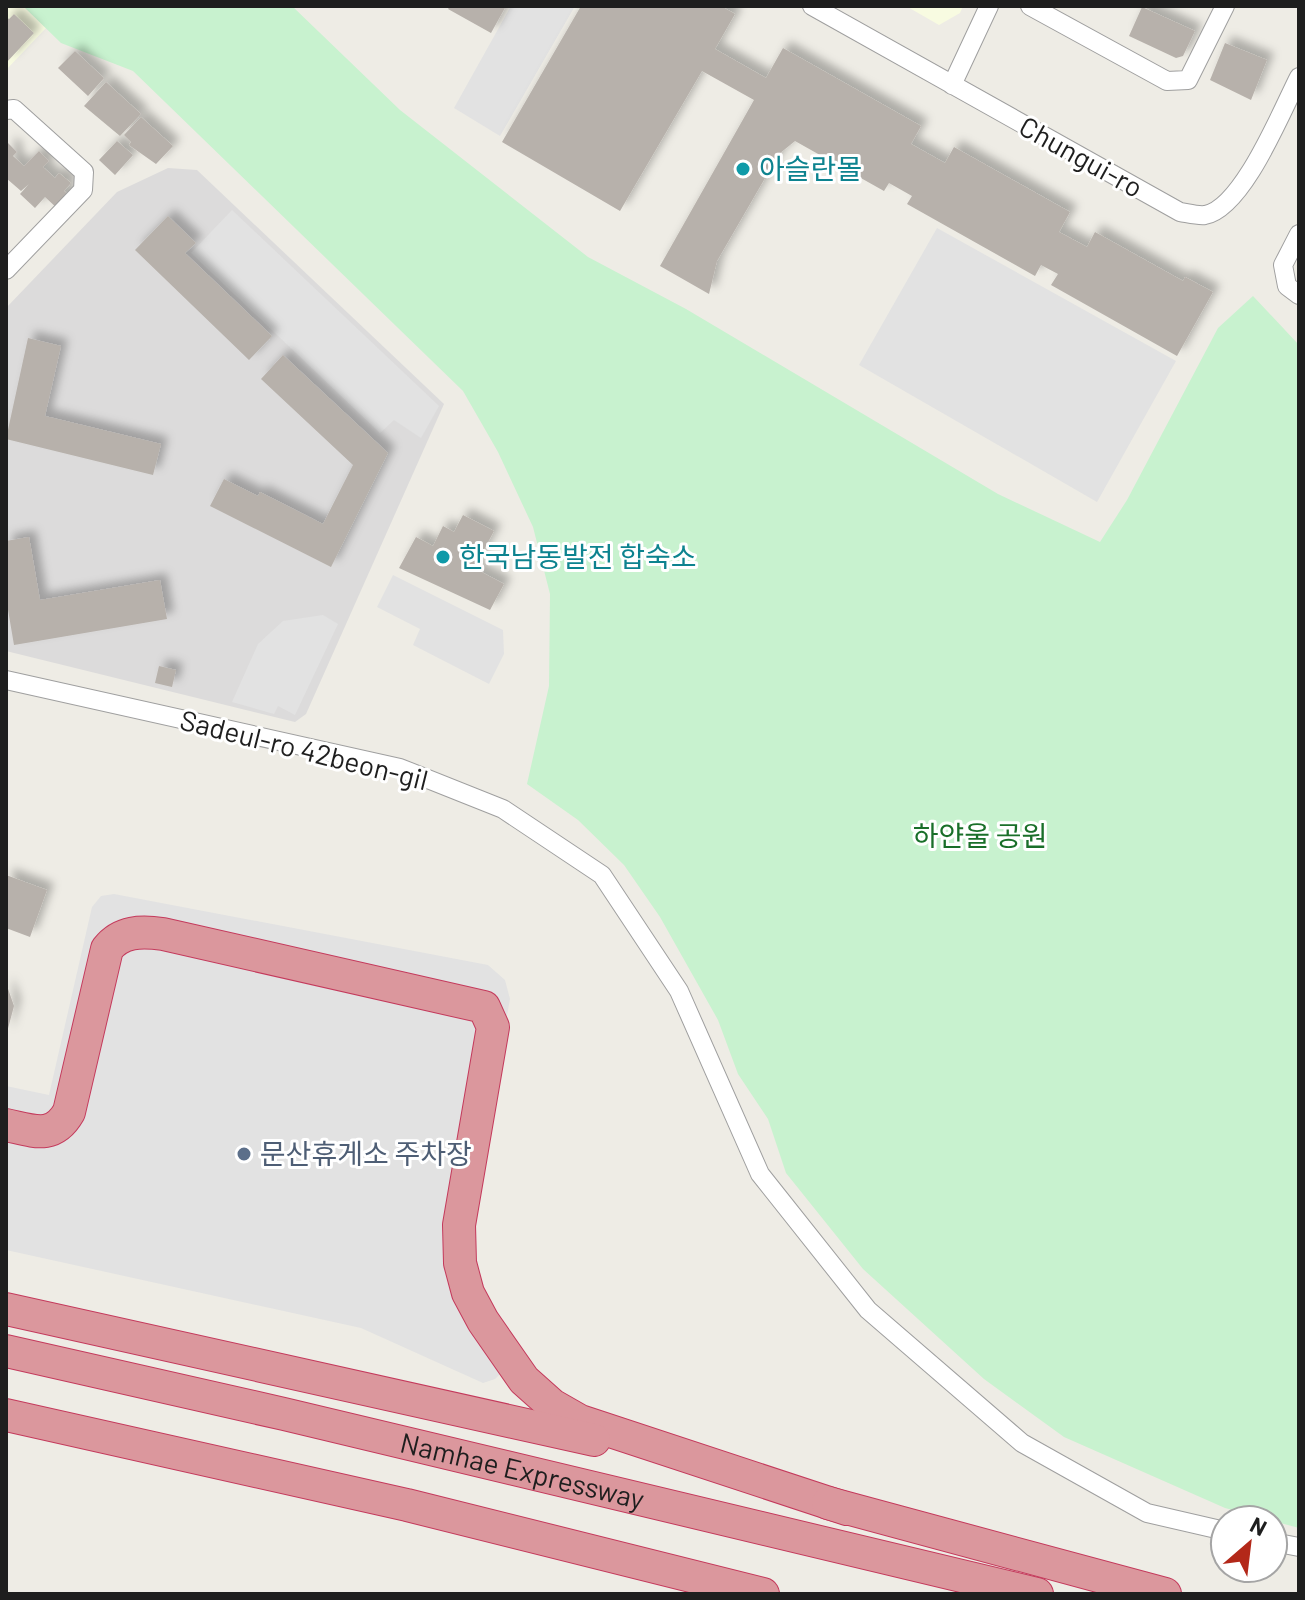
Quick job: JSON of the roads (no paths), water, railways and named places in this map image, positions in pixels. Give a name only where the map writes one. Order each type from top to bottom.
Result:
[{"type":"highway","points":[[6,1125],[44,1133],[62,1124],[69,1112],[107,949],[115,939],[125,935],[163,934],[484,1007],[493,1027],[459,1225],[460,1263],[468,1293],[503,1352],[543,1397],[580,1421],[847,1509]]},
{"type":"highway","points":[[6,1309],[632,1449],[1165,1594]]},
{"type":"highway","name":"Namhae Expressway","points":[[6,1351],[284,1414],[1037,1594]]},
{"type":"highway","points":[[6,1415],[407,1505],[763,1594]]},
{"type":"street","name":"Chungui-ro","points":[[812,6],[1180,212],[1206,215],[1229,201],[1247,176],[1299,77]]},
{"type":"street","points":[[952,85],[989,6]]},
{"type":"street","points":[[1030,6],[1167,81],[1188,80],[1225,6]]},
{"type":"street","points":[[6,110],[14,109],[84,172],[83,190],[6,270]]},
{"type":"street","points":[[1299,234],[1283,265],[1287,286],[1299,295]]},
{"type":"street","name":"Sadeul-ro 42beon-gil","points":[[6,680],[400,768],[503,809],[602,875],[679,991],[760,1174],[868,1310],[1022,1443],[1147,1513],[1209,1527]]},
{"type":"place","name":"아슬란몰","points":[[743,169]]},
{"type":"place","name":"한국남동발전 합숙소","points":[[443,557]]},
{"type":"place","name":"문산휴게소 주차장","points":[[244,1154]]},
{"type":"park label","name":"하얀울 공원","points":[[980,836]]}]
